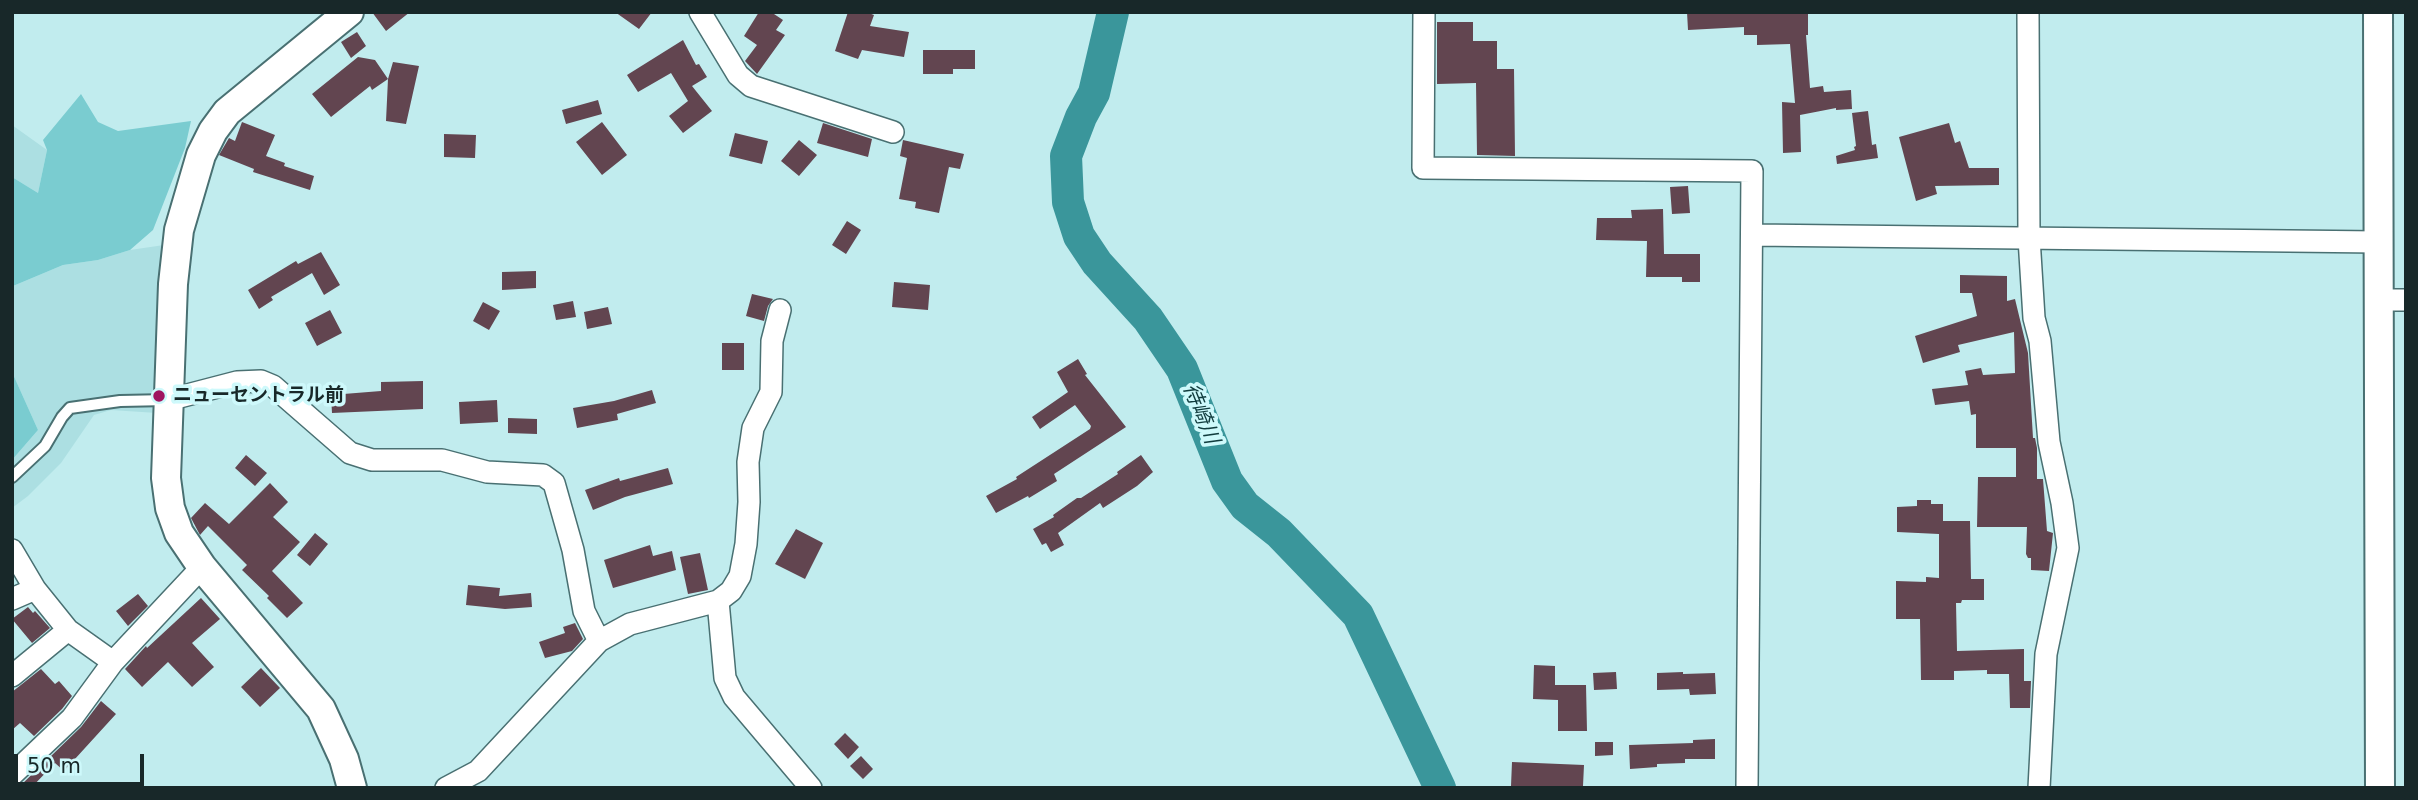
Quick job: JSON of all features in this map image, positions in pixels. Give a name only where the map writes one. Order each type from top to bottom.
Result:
[{"type":"street","points":[[349,12],[227,112],[201,155],[179,230],[173,284],[166,449],[167,498],[179,533],[202,567],[321,709],[344,759],[352,788]]},
{"type":"street","points":[[700,12],[738,75],[751,86],[893,132]]},
{"type":"street","points":[[1424,12],[1423,168],[1752,171],[1747,788]]},
{"type":"street","points":[[2028,12],[2029,238],[2034,318],[2040,341],[2049,442],[2068,548],[2046,654],[2039,788]]},
{"type":"street","points":[[2378,12],[2380,788]]},
{"type":"street","points":[[1753,235],[2378,242]]},
{"type":"street","points":[[2377,300],[2406,300]]},
{"type":"street","points":[[446,788],[478,771],[599,641],[630,624],[718,601],[731,591],[740,576],[746,544],[751,439],[753,428],[771,392],[772,341],[780,310]]},
{"type":"street","points":[[168,400],[237,382],[261,381],[273,386],[350,453],[372,460],[442,460],[487,472],[544,475],[554,483],[573,550],[584,611],[599,641]]},
{"type":"street","points":[[12,550],[35,589],[68,630],[114,662]]},
{"type":"street","points":[[12,775],[72,718],[114,662],[202,567]]},
{"type":"street","points":[[12,599],[35,589]]},
{"type":"street","points":[[718,601],[725,678],[734,697],[811,788]]},
{"type":"street","points":[[12,676],[68,630]]},
{"type":"lane","points":[[12,477],[45,446],[70,408],[120,401],[168,400]]},
{"type":"shaded area","points":[[81,94],[98,122],[118,131],[191,121],[185,148],[153,230],[130,250],[98,260],[63,265],[13,286],[12,291],[12,177],[38,193],[47,150],[43,140]]},
{"type":"shaded area","points":[[12,125],[47,150],[38,193],[12,177]]},
{"type":"shaded area","points":[[164,245],[157,413],[111,410],[94,415],[61,463],[12,508],[12,460],[38,430],[12,372],[13,286],[63,265]]},
{"type":"shaded area","points":[[12,372],[38,430],[12,460]]},
{"type":"building","points":[[372,12],[410,12],[386,31]]},
{"type":"building","points":[[615,12],[652,12],[639,29]]},
{"type":"building","points":[[759,12],[771,12],[783,20],[776,30],[785,35],[757,74],[745,61],[757,45],[744,36]]},
{"type":"building","points":[[848,12],[874,15],[870,26],[909,32],[904,57],[862,50],[858,59],[835,51]]},
{"type":"building","points":[[1687,12],[1808,12],[1806,35],[1810,88],[1823,86],[1824,92],[1851,90],[1852,109],[1836,108],[1800,115],[1801,152],[1783,153],[1782,102],[1795,103],[1790,44],[1757,45],[1757,35],[1744,35],[1744,27],[1688,30]]},
{"type":"building","points":[[1437,22],[1473,22],[1473,41],[1497,41],[1497,69],[1514,69],[1515,156],[1477,155],[1476,83],[1437,84]]},
{"type":"building","points":[[357,32],[366,46],[351,58],[341,42]]},
{"type":"building","points":[[683,40],[696,65],[699,64],[707,77],[692,86],[712,111],[683,133],[669,116],[688,101],[671,73],[638,92],[627,75]]},
{"type":"building","points":[[923,50],[975,50],[975,69],[953,69],[953,74],[923,74]]},
{"type":"building","points":[[358,57],[375,60],[388,79],[372,90],[370,86],[331,117],[312,94]]},
{"type":"building","points":[[393,62],[419,66],[406,124],[386,121],[388,79]]},
{"type":"building","points":[[598,100],[602,114],[566,124],[562,110]]},
{"type":"building","points":[[1868,111],[1872,145],[1876,144],[1878,158],[1837,164],[1836,156],[1855,150],[1852,113]]},
{"type":"building","points":[[242,122],[275,135],[266,156],[285,163],[284,166],[314,176],[310,190],[253,172],[254,169],[219,155],[229,138],[235,141]]},
{"type":"building","points":[[602,122],[627,155],[602,175],[576,142]]},
{"type":"building","points":[[823,123],[872,139],[868,157],[817,143]]},
{"type":"building","points":[[1949,123],[1955,143],[1960,141],[1969,168],[1999,168],[1999,185],[1935,186],[1937,194],[1916,201],[1899,137]]},
{"type":"building","points":[[735,133],[768,141],[762,164],[729,156]]},
{"type":"building","points":[[444,134],[476,135],[475,158],[444,157]]},
{"type":"building","points":[[799,140],[817,155],[799,176],[781,161]]},
{"type":"building","points":[[903,140],[964,154],[960,169],[949,167],[939,213],[915,208],[916,202],[899,199],[907,158],[900,156]]},
{"type":"building","points":[[1688,186],[1690,213],[1672,214],[1670,187]]},
{"type":"building","points":[[1663,209],[1664,254],[1700,254],[1700,282],[1682,282],[1682,277],[1646,277],[1647,241],[1596,240],[1597,218],[1632,218],[1631,210]]},
{"type":"building","points":[[847,221],[861,230],[846,254],[832,245]]},
{"type":"building","points":[[321,252],[340,285],[324,295],[312,273],[271,297],[273,300],[259,309],[248,290],[296,261],[298,264]]},
{"type":"building","points":[[536,271],[536,288],[502,290],[502,272]]},
{"type":"building","points":[[1960,275],[2007,276],[2007,301],[2015,299],[2028,353],[2033,438],[2037,448],[2037,479],[2043,479],[2047,531],[2053,533],[2049,571],[2031,570],[2031,558],[2026,554],[2027,527],[1977,527],[1978,477],[2016,477],[2016,448],[1976,448],[1976,414],[1971,415],[1969,401],[1935,405],[1932,389],[1968,385],[1965,371],[1981,368],[1983,375],[2015,373],[2014,332],[1958,345],[1960,352],[1923,363],[1915,336],[1977,316],[1972,293],[1960,293]]},
{"type":"building","points":[[894,282],[930,285],[928,310],[892,307]]},
{"type":"building","points":[[752,294],[773,299],[764,321],[746,316]]},
{"type":"building","points":[[573,301],[576,317],[556,320],[553,305]]},
{"type":"building","points":[[483,302],[500,311],[489,330],[473,321]]},
{"type":"building","points":[[608,307],[612,324],[587,329],[584,312]]},
{"type":"building","points":[[330,310],[342,333],[317,346],[305,323]]},
{"type":"building","points":[[722,343],[744,343],[744,370],[722,370]]},
{"type":"building","points":[[1078,359],[1087,374],[1085,375],[1126,427],[1054,474],[1057,481],[996,513],[986,496],[1017,479],[1016,477],[1090,429],[1091,426],[1075,405],[1040,429],[1032,417],[1068,392],[1057,372]]},
{"type":"building","points":[[423,381],[423,409],[332,413],[331,395],[381,391],[381,382]]},
{"type":"building","points":[[652,390],[656,403],[617,414],[618,420],[577,428],[573,408],[614,401]]},
{"type":"building","points":[[497,400],[498,422],[460,424],[459,402]]},
{"type":"building","points":[[508,418],[537,419],[537,434],[508,433]]},
{"type":"building","points":[[246,455],[267,473],[255,486],[235,468]]},
{"type":"building","points":[[1141,455],[1153,472],[1103,508],[1100,503],[1058,533],[1064,545],[1051,552],[1046,543],[1042,545],[1033,529],[1054,517],[1053,515],[1077,498],[1118,474],[1117,472]]},
{"type":"building","points":[[668,468],[673,484],[625,497],[593,510],[585,490],[619,478],[620,481]]},
{"type":"building","points":[[270,483],[288,502],[273,517],[300,542],[272,571],[303,603],[287,618],[242,570],[247,565],[208,526],[200,535],[191,518],[205,503],[229,524]]},
{"type":"building","points":[[1917,500],[1931,500],[1931,504],[1943,504],[1943,521],[1970,521],[1971,579],[1984,579],[1984,600],[1962,600],[1961,603],[1956,603],[1957,651],[2024,649],[2024,681],[2031,681],[2030,708],[2010,708],[2009,674],[1987,674],[1987,670],[1954,671],[1954,680],[1921,680],[1920,619],[1896,619],[1896,581],[1926,582],[1926,577],[1939,578],[1939,534],[1897,532],[1897,507],[1917,506]]},
{"type":"building","points":[[796,529],[823,543],[805,579],[775,564]]},
{"type":"building","points":[[315,533],[328,544],[310,566],[297,555]]},
{"type":"building","points":[[650,545],[653,556],[672,551],[676,570],[613,588],[604,560]]},
{"type":"building","points":[[700,553],[708,590],[688,594],[680,557]]},
{"type":"building","points":[[468,585],[500,588],[499,596],[531,593],[532,607],[505,609],[466,605]]},
{"type":"building","points":[[138,594],[148,606],[128,626],[116,611]]},
{"type":"building","points":[[201,598],[220,619],[192,643],[214,667],[192,687],[168,662],[142,687],[125,669],[146,646],[147,648]]},
{"type":"building","points":[[28,607],[50,628],[32,643],[12,619]]},
{"type":"building","points":[[575,623],[583,639],[572,651],[545,658],[539,642],[565,633],[563,627]]},
{"type":"building","points":[[1534,665],[1555,666],[1555,685],[1586,685],[1587,731],[1558,731],[1558,700],[1533,699]]},
{"type":"building","points":[[261,668],[280,688],[260,707],[241,687]]},
{"type":"building","points":[[41,669],[55,684],[59,681],[72,696],[34,736],[20,723],[12,730],[12,692]]},
{"type":"building","points":[[1616,672],[1617,689],[1594,690],[1593,673]]},
{"type":"building","points":[[1657,673],[1715,673],[1716,694],[1690,695],[1689,689],[1657,690]]},
{"type":"building","points":[[101,701],[116,714],[64,771],[55,763],[31,788],[15,788],[81,727]]},
{"type":"building","points":[[845,733],[859,747],[848,759],[834,744]]},
{"type":"building","points":[[1715,739],[1715,759],[1685,759],[1685,763],[1630,769],[1629,745],[1693,743],[1693,740]]},
{"type":"building","points":[[1595,742],[1613,742],[1613,755],[1595,756]]},
{"type":"building","points":[[861,756],[873,769],[863,779],[850,766]]},
{"type":"building","points":[[1512,762],[1584,765],[1583,786],[1511,786]]},
{"type":"waterway","name":"待崎川","points":[[1113,12],[1094,93],[1081,117],[1066,156],[1068,202],[1079,236],[1097,263],[1148,319],[1182,369],[1227,481],[1245,506],[1279,533],[1358,615],[1440,788]]},
{"type":"place","name":"ニューセントラル前","points":[[159,396]]}]
